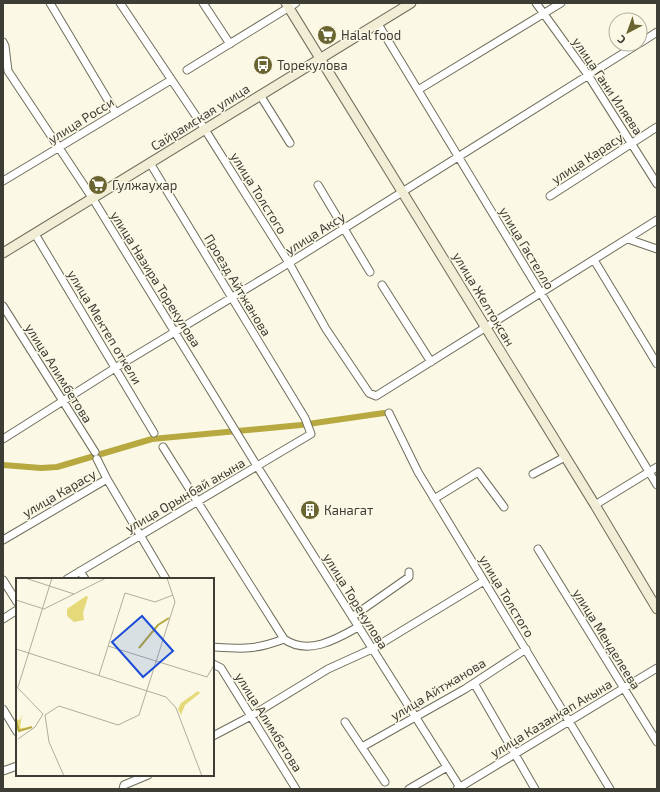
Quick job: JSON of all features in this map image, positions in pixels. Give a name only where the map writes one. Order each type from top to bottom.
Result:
[{"type":"main road","name":"Сайрамская улица","points":[[3,253],[150,164],[204,128],[411,3]]},
{"type":"main road","name":"улица Желтоксан","points":[[290,4],[320,58],[404,192],[657,609]]},
{"type":"street","points":[[50,3],[115,112]]},
{"type":"street","name":"улица Толстого","points":[[120,3],[204,128],[289,264],[326,329],[369,392],[376,396],[431,362]]},
{"type":"street","points":[[203,3],[230,44]]},
{"type":"street","name":"улица Гани Иляева","points":[[536,3],[588,75],[657,184]]},
{"type":"street","points":[[418,90],[561,3]]},
{"type":"street","points":[[187,70],[230,44],[290,4]]},
{"type":"street","name":"улица Гастелло","points":[[378,24],[657,484]]},
{"type":"street","name":"улица Аксу","points":[[648,38],[657,32]]},
{"type":"street","name":"улица Назира Торекулова","points":[[3,42],[5,46],[6,70],[60,147],[233,425]]},
{"type":"street","name":"улица Аксу","points":[[3,439],[115,368],[176,334],[289,264],[625,52]]},
{"type":"street","name":"улица Росси","points":[[3,181],[115,112],[171,80]]},
{"type":"street","points":[[260,95],[290,143]]},
{"type":"street","name":"улица Карасу","points":[[550,196],[657,127]]},
{"type":"street","name":"Проезд Айтжанова","points":[[150,164],[310,429]]},
{"type":"street","points":[[318,185],[370,272]]},
{"type":"street","points":[[382,284],[431,362],[657,220]]},
{"type":"street","name":"улица Мектеп откели","points":[[35,234],[154,433]]},
{"type":"street","points":[[628,239],[657,249]]},
{"type":"street","points":[[594,260],[657,364]]},
{"type":"street","name":"улица Алимбетова","points":[[3,306],[96,456],[107,479],[165,578]]},
{"type":"street","name":"улица Толстого","points":[[389,413],[418,472],[610,789]]},
{"type":"street","name":"улица Торекулова","points":[[233,425],[257,466],[459,788]]},
{"type":"street","name":"улица Орынбай акына","points":[[69,578],[310,435],[310,429]]},
{"type":"street","points":[[163,447],[284,639],[297,645],[315,646],[334,641],[358,627]]},
{"type":"street","points":[[533,474],[565,456]]},
{"type":"street","points":[[595,505],[657,467]]},
{"type":"street","points":[[434,499],[478,472],[504,507]]},
{"type":"street","name":"улица Карасу","points":[[3,540],[107,479]]},
{"type":"street","name":"улица Менделеева","points":[[538,549],[657,742]]},
{"type":"street","points":[[80,571],[84,578]]},
{"type":"street","points":[[352,617],[409,577],[409,572]]},
{"type":"street","points":[[3,580],[16,600]]},
{"type":"street","points":[[214,735],[251,716],[328,669],[372,649],[484,581]]},
{"type":"street","points":[[3,619],[16,611]]},
{"type":"street","points":[[214,647],[247,649],[263,647],[284,639]]},
{"type":"street","name":"улица Айтжанова","points":[[362,747],[474,683],[526,649]]},
{"type":"street","name":"улица Алимбетова","points":[[214,664],[221,668],[296,789]]},
{"type":"street","name":"улица Казанкап Акына","points":[[459,788],[657,668]]},
{"type":"street","points":[[474,683],[536,789]]},
{"type":"street","points":[[3,709],[16,730]]},
{"type":"street","points":[[345,722],[385,782]]},
{"type":"street","points":[[3,771],[16,766]]},
{"type":"street","points":[[409,789],[447,767]]},
{"type":"street","points":[[123,789],[124,785],[146,776]]},
{"type":"waterway","points":[[3,465],[41,468],[57,467],[152,439],[301,425],[384,413]]},
{"type":"place","name":"Halal food","points":[[327,35]]},
{"type":"place","name":"Торекулова","points":[[263,65]]},
{"type":"place","name":"Гулжаухар","points":[[98,185]]},
{"type":"place","name":"Канагат","points":[[310,510]]}]
